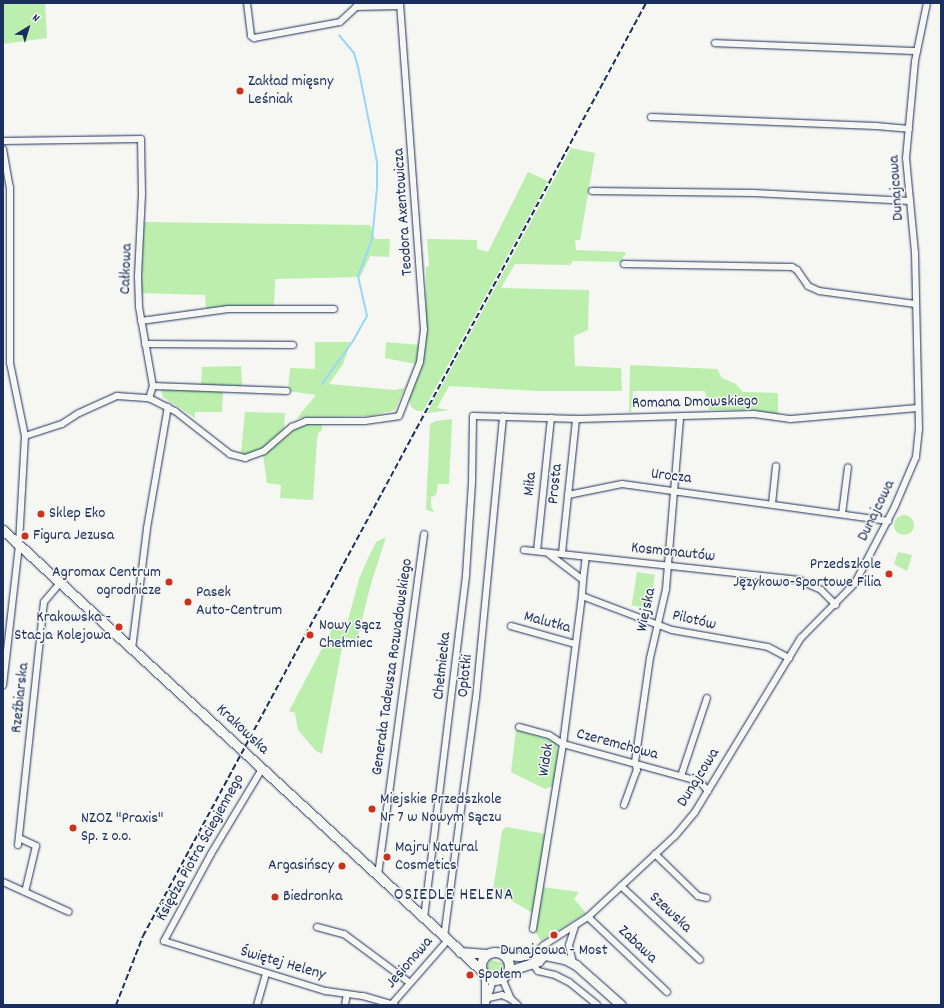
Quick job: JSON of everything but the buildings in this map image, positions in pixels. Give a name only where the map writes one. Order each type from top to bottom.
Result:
[{"type":"main road","name":"Krakowska","points":[[3,530],[487,976]]},
{"type":"main road","points":[[460,952],[487,954],[494,952],[505,955],[519,956],[540,954],[560,957],[572,963],[621,1005]]},
{"type":"main road","points":[[487,954],[482,960],[487,976],[505,975],[532,963],[540,954]]},
{"type":"main road","points":[[505,955],[509,963],[505,975]]},
{"type":"street","points":[[247,3],[251,36],[254,38],[340,22],[356,7],[400,4]]},
{"type":"street","name":"Dunajcowa","points":[[540,954],[544,945],[575,927],[588,917],[675,836],[708,791],[801,638],[836,605],[855,583],[888,521],[916,457],[920,428],[915,304],[915,253],[906,158],[917,52],[927,3]]},
{"type":"street","name":"Teodora Axentowicza","points":[[168,407],[230,454],[245,458],[264,451],[292,427],[306,421],[365,421],[399,416],[420,362],[424,330],[400,4]]},
{"type":"street","points":[[715,43],[917,52]]},
{"type":"street","points":[[651,118],[876,126],[909,129]]},
{"type":"street","name":"Całkowa","points":[[3,141],[142,139],[142,208],[138,277],[141,321],[153,386],[149,398]]},
{"type":"street","points":[[3,149],[10,187],[10,363],[25,436],[19,545],[3,685]]},
{"type":"street","points":[[592,191],[754,192],[910,201]]},
{"type":"street","points":[[624,264],[792,267],[797,270],[808,286],[819,291],[915,304]]},
{"type":"street","points":[[141,321],[228,310],[334,309]]},
{"type":"street","points":[[145,344],[293,345]]},
{"type":"street","points":[[153,386],[287,391]]},
{"type":"street","points":[[25,436],[62,424],[79,413],[117,396],[149,398],[168,407],[147,528],[132,649]]},
{"type":"street","name":"Romana Dmowskiego","points":[[473,416],[576,419],[754,414],[791,419],[918,408]]},
{"type":"street","name":"Chełmiecka","points":[[424,918],[466,575],[472,482],[473,416]]},
{"type":"street","name":"Opłotki","points":[[446,938],[476,698],[503,416]]},
{"type":"street","name":"Wiejska","points":[[624,805],[637,770],[635,762],[657,625],[666,589],[680,417]]},
{"type":"street","name":"Miła","points":[[537,551],[551,418]]},
{"type":"street","name":"Prosta","points":[[562,553],[576,419]]},
{"type":"street","points":[[772,504],[776,466]]},
{"type":"street","points":[[842,514],[848,467]]},
{"type":"street","name":"Urocza","points":[[568,495],[622,484],[888,521]]},
{"type":"street","name":"Generała Tadeusza Rozwadowskiego","points":[[378,875],[424,534]]},
{"type":"street","name":"Kosmonautów","points":[[524,550],[549,554],[562,553],[586,557],[799,580],[821,590],[836,605]]},
{"type":"street","points":[[549,554],[583,580]]},
{"type":"street","points":[[582,596],[586,557]]},
{"type":"street","name":"Rzeźbiarska","points":[[25,892],[36,846],[18,841],[44,602],[60,583]]},
{"type":"street","name":"Pilotów","points":[[582,596],[657,625],[706,637],[768,647],[789,658]]},
{"type":"street","name":"Widok","points":[[533,929],[563,744],[582,596]]},
{"type":"street","name":"Malutka","points":[[512,626],[575,644]]},
{"type":"street","points":[[681,776],[707,698]]},
{"type":"street","name":"Czeremchowa","points":[[519,727],[548,735],[563,744],[635,762],[700,782],[708,791]]},
{"type":"street","name":"Księdza Piotra Ściegiennego","points":[[164,941],[211,854],[262,769]]},
{"type":"street","points":[[655,854],[698,896],[708,898]]},
{"type":"street","points":[[3,882],[69,912]]},
{"type":"street","name":"Szewska","points":[[622,886],[700,960]]},
{"type":"street","name":"Zabawa","points":[[588,917],[667,992]]},
{"type":"street","points":[[317,927],[344,934],[410,983]]},
{"type":"street","points":[[572,963],[569,944],[575,927]]},
{"type":"street","name":"Jesionowa","points":[[394,1004],[446,938]]},
{"type":"street","name":"Świętej Heleny","points":[[164,941],[326,991],[394,1004]]},
{"type":"street","points":[[532,963],[538,972],[556,975],[569,982],[597,1005]]},
{"type":"street","points":[[257,1005],[266,973]]},
{"type":"street","points":[[505,975],[511,998]]},
{"type":"street","points":[[485,1005],[489,998],[487,976]]},
{"type":"street","points":[[485,1005],[487,976]]},
{"type":"street","points":[[345,1005],[347,994]]},
{"type":"street","points":[[489,998],[502,995],[511,998],[518,1005]]},
{"type":"green space","points":[[3,3],[45,3],[47,38],[3,44]]},
{"type":"green space","points":[[571,148],[595,153],[580,240],[575,240],[576,250],[625,252],[626,254],[622,258],[627,262],[573,261],[570,265],[515,264],[501,288],[589,290],[588,330],[574,336],[575,366],[621,368],[622,391],[537,391],[449,386],[437,408],[449,410],[427,413]]},
{"type":"green space","points":[[528,172],[548,181],[423,411],[417,411],[411,407],[409,398],[421,370],[426,344],[426,267],[429,266],[427,239],[477,240],[477,249],[488,252]]},
{"type":"green space","points":[[144,222],[370,225],[375,239],[390,239],[389,257],[370,256],[360,277],[275,279],[274,308],[206,308],[205,295],[141,293]]},
{"type":"green space","points":[[315,342],[351,342],[343,364],[329,384],[395,390],[404,388],[414,367],[395,410],[370,416],[297,418],[316,395],[288,391],[290,368],[315,369]]},
{"type":"green space","points":[[386,342],[420,345],[416,364],[385,358]]},
{"type":"green space","points":[[630,365],[717,369],[722,378],[736,384],[743,392],[778,393],[778,414],[752,410],[709,410],[705,391],[633,391],[631,413],[629,412]]},
{"type":"green space","points":[[241,366],[242,387],[201,385],[202,367]]},
{"type":"green space","points":[[161,389],[223,391],[222,412],[195,412],[195,418],[163,397]]},
{"type":"green space","points":[[245,412],[285,413],[284,429],[264,447],[254,453],[241,454]]},
{"type":"green space","points":[[452,419],[449,484],[438,484],[436,495],[431,497],[431,507],[434,512],[429,511],[426,509],[430,424],[436,421]]},
{"type":"green space","points":[[322,421],[322,430],[318,433],[317,440],[313,500],[280,498],[281,485],[267,483],[263,455],[299,426]]},
{"type":"green space","points":[[900,515],[908,515],[914,521],[914,529],[908,535],[900,535],[894,529],[894,521]]},
{"type":"green space","points":[[386,537],[370,587],[357,640],[344,637],[322,754],[316,751],[298,730],[295,713],[289,711],[335,624],[346,628],[359,579],[369,556],[376,542]]},
{"type":"green space","points":[[898,552],[912,555],[907,571],[894,564]]},
{"type":"green space","points":[[637,572],[655,575],[649,608],[632,606]]},
{"type":"green space","points":[[516,730],[556,742],[558,752],[553,786],[545,789],[511,772]]},
{"type":"green space","points":[[506,827],[545,834],[533,913],[493,890],[502,831]]},
{"type":"green space","points":[[542,887],[579,892],[574,899],[586,913],[541,941],[534,929]]},
{"type":"green space","points":[[491,960],[506,964],[505,972],[497,975],[488,971],[487,966]]},
{"type":"waterway","points":[[322,384],[353,341],[367,316],[358,276],[372,240],[377,188],[377,162],[358,67],[354,53],[339,35]]},
{"type":"railway","points":[[116,1005],[143,936],[646,3]]},
{"type":"place","name":"Zakład mięsny Leśniak","points":[[240,91]]},
{"type":"place","name":"Sklep Eko","points":[[41,514]]},
{"type":"place","name":"Figura Jezusa","points":[[25,536]]},
{"type":"place","name":"Przedszkole Językowo-Sportowe Filia","points":[[889,574]]},
{"type":"place","name":"Agromax Centrum ogrodnicze","points":[[169,582]]},
{"type":"place","name":"Pasek Auto-Centrum","points":[[188,602]]},
{"type":"place","name":"Krakowska - Stacja Kolejowa","points":[[119,627]]},
{"type":"place","name":"Nowy Sącz Chełmiec","points":[[310,635]]},
{"type":"place","name":"Miejskie Przedszkole Nr 7 w Nowym Sączu","points":[[372,809]]},
{"type":"place","name":"NZOZ \"Praxis\" Sp. z o.o.","points":[[73,828]]},
{"type":"place","name":"Majru Natural Cosmetics","points":[[387,857]]},
{"type":"place","name":"Argasińscy","points":[[342,866]]},
{"type":"place","name":"Biedronka","points":[[275,897]]},
{"type":"place","name":"Dunajcowa - Most","points":[[554,935]]},
{"type":"place","name":"Społem","points":[[470,975]]},
{"type":"district","name":"OSIEDLE HELENA","points":[[454,897]]}]
